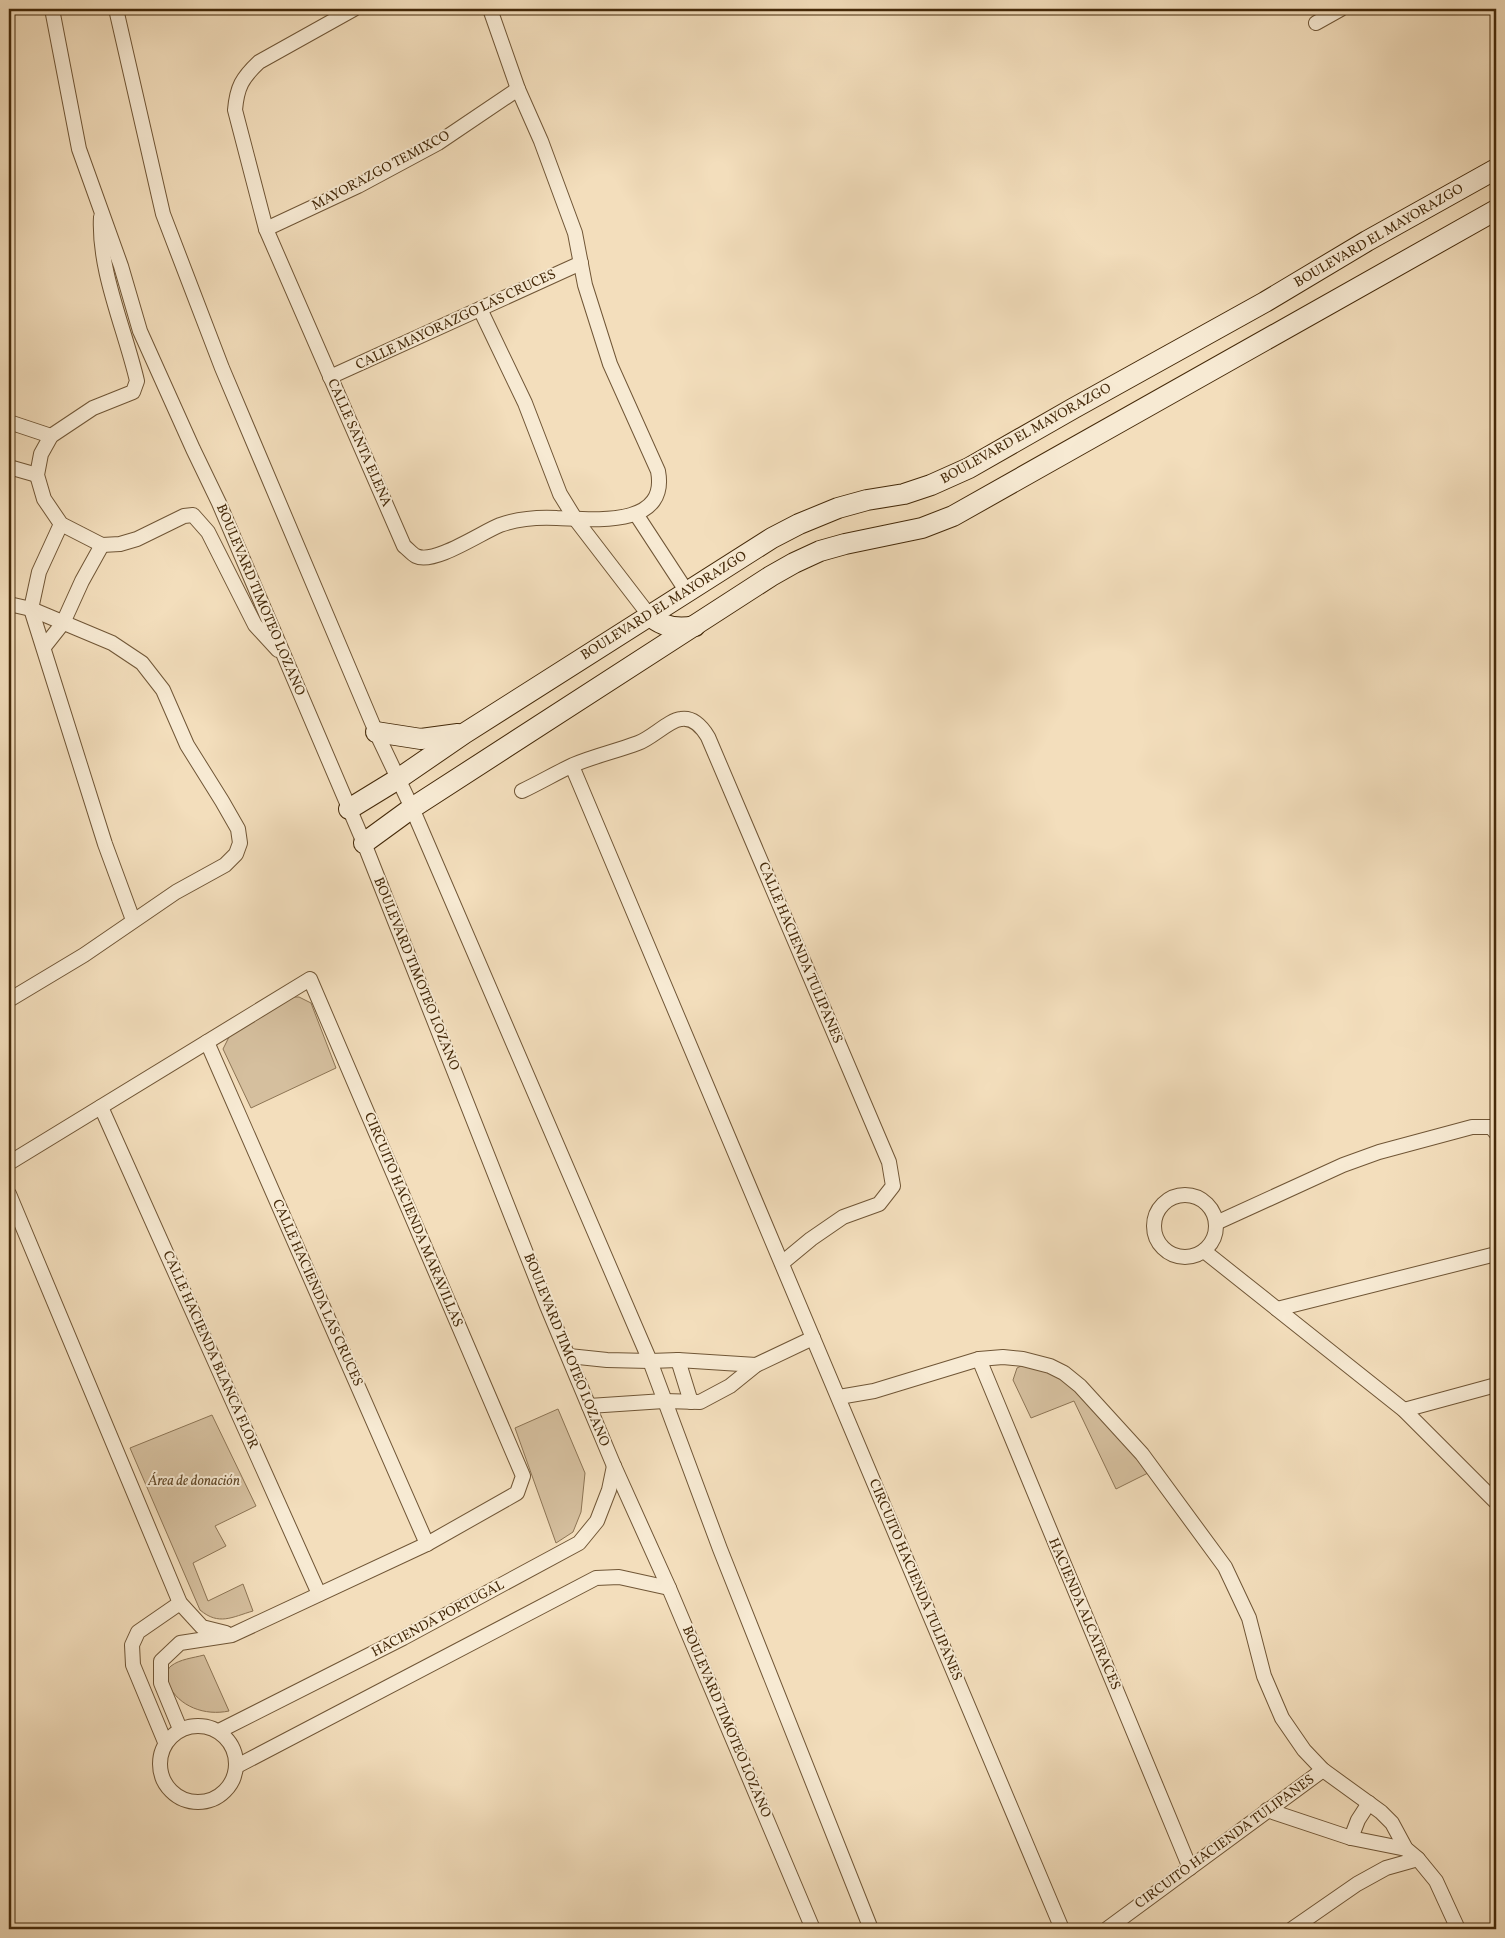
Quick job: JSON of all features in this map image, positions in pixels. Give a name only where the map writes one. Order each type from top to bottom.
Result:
[{"type":"street","name":"BOULEVARD TIMOTEO LOZANO","points":[[52,9],[79,149],[121,266],[140,331],[192,449],[219,503],[364,843],[543,1297],[614,1466],[669,1588],[813,1929]]},
{"type":"street","points":[[116,9],[163,214],[222,368],[376,732],[412,808],[650,1361],[720,1549],[871,1929]]},
{"type":"street","name":"CALLE SANTA ELENA","points":[[354,9],[258,62],[243,79],[237,91],[235,110],[266,230],[404,546],[417,556],[428,557],[442,553],[501,525],[528,519],[604,520],[622,518],[636,514],[652,502],[658,492],[660,481],[658,471],[610,364],[585,285],[581,263]]},
{"type":"street","points":[[490,9],[518,89],[541,141],[575,233],[581,263]]},
{"type":"street","points":[[1316,23],[1341,9]]},
{"type":"street","name":"MAYORAZGO TEMIXCO","points":[[266,230],[358,186],[438,143],[518,89]]},
{"type":"street","name":"BOULEVARD EL MAYORAZGO","points":[[349,809],[649,615],[772,538],[799,524],[838,508],[867,500],[904,494],[931,485],[969,468],[1266,302],[1366,241],[1496,169]]},
{"type":"street","points":[[364,843],[412,808],[794,563],[845,544],[922,528],[953,516],[1496,210]]},
{"type":"street","points":[[102,211],[100,237],[117,311],[137,381],[134,392],[93,408],[51,436],[41,454],[37,475],[44,498],[61,524],[102,545],[120,544],[137,539],[184,516],[193,515],[208,532],[255,626],[284,655]]},
{"type":"street","name":"CALLE MAYORAZGO LAS CRUCES","points":[[330,377],[581,263]]},
{"type":"street","points":[[480,309],[525,403],[560,494],[576,520],[655,621],[670,627],[687,628],[695,626]]},
{"type":"street","points":[[9,422],[51,436]]},
{"type":"street","points":[[9,467],[37,475]]},
{"type":"street","points":[[636,514],[687,592]]},
{"type":"street","points":[[61,524],[39,572],[31,609],[105,844],[133,920]]},
{"type":"street","points":[[44,648],[63,623],[82,581],[102,545]]},
{"type":"street","points":[[9,604],[31,609],[112,644],[142,663],[162,690],[187,745],[238,830],[240,843],[236,854],[225,865],[176,892],[84,955],[9,1000]]},
{"type":"street","name":"CALLE HACIENDA TULIPANES","points":[[522,792],[572,766],[640,742],[660,732],[673,721],[683,718],[692,720],[700,726],[708,737],[889,1162],[892,1186],[879,1204],[843,1217],[811,1239],[782,1263]]},
{"type":"street","points":[[376,732],[421,739],[465,733]]},
{"type":"street","points":[[572,766],[814,1338],[756,1365],[744,1376],[716,1395],[700,1402],[664,1401],[589,1406]]},
{"type":"street","name":"CIRCUITO HACIENDA MARAVILLAS","points":[[9,1163],[310,979],[523,1476],[517,1493],[427,1544],[232,1635],[180,1644],[161,1660],[161,1682],[180,1729]]},
{"type":"street","name":"CALLE HACIENDA LAS CRUCES","points":[[208,1042],[427,1544]]},
{"type":"street","name":"CALLE HACIENDA BLANCA FLOR","points":[[101,1107],[319,1594]]},
{"type":"street","points":[[1216,1223],[1343,1164],[1379,1152],[1472,1127],[1491,1127],[1496,1133]]},
{"type":"street","points":[[9,1194],[180,1603],[202,1626],[232,1635]]},
{"type":"street","points":[[1182,1195],[1192,1196],[1208,1206],[1216,1223],[1213,1239],[1204,1251],[1186,1257],[1176,1256],[1168,1252],[1161,1245],[1154,1228],[1158,1209],[1165,1202],[1173,1197],[1182,1195]]},
{"type":"street","points":[[1204,1251],[1404,1410],[1496,1502]]},
{"type":"street","points":[[1278,1309],[1496,1254]]},
{"type":"street","name":"CIRCUITO HACIENDA TULIPANES","points":[[814,1338],[1062,1929]]},
{"type":"street","points":[[569,1356],[756,1365]]},
{"type":"street","name":"CIRCUITO HACIENDA TULIPANES","points":[[839,1397],[874,1391],[979,1359],[1003,1357],[1023,1359],[1050,1366],[1064,1373],[1102,1407],[1142,1454],[1225,1567],[1248,1618],[1264,1676],[1282,1718],[1304,1750],[1323,1770],[1107,1929]]},
{"type":"street","name":"HACIENDA ALCATRACES","points":[[979,1359],[1190,1868]]},
{"type":"street","points":[[678,1360],[692,1402]]},
{"type":"street","points":[[1404,1410],[1496,1385]]},
{"type":"street","name":"HACIENDA PORTUGAL","points":[[219,1731],[403,1638],[579,1543],[597,1521],[609,1490],[614,1466]]},
{"type":"street","points":[[237,1766],[596,1578],[619,1577],[669,1588]]},
{"type":"street","points":[[165,1742],[133,1665],[132,1645],[138,1632],[180,1603]]},
{"type":"street","points":[[200,1725],[219,1731],[233,1747],[237,1766],[230,1786],[215,1799],[196,1803],[176,1797],[162,1782],[158,1762],[165,1742],[180,1729],[200,1725]]},
{"type":"street","points":[[1323,1770],[1369,1803],[1392,1823],[1406,1849],[1418,1859],[1436,1881],[1458,1929]]},
{"type":"street","points":[[1351,1838],[1358,1820],[1369,1803]]},
{"type":"street","points":[[1268,1810],[1351,1838],[1406,1849]]},
{"type":"street","points":[[1292,1929],[1357,1884],[1386,1868],[1418,1859]]},
{"type":"green space","points":[[294,997],[299,997],[311,1003],[336,1068],[251,1108],[223,1049],[232,1031]]},
{"type":"green space","points":[[1021,1366],[1050,1369],[1070,1383],[1154,1470],[1116,1489],[1074,1401],[1031,1418],[1013,1380],[1017,1368]]},
{"type":"green space","points":[[558,1409],[585,1473],[581,1512],[573,1532],[556,1543],[515,1428]]},
{"type":"green space","name":"Área de donación","points":[[212,1415],[256,1506],[215,1526],[226,1546],[193,1563],[208,1601],[243,1584],[253,1611],[226,1619],[213,1618],[200,1610],[130,1448]]},
{"type":"green space","points":[[204,1655],[229,1711],[211,1712],[194,1708],[179,1699],[168,1684],[167,1674],[171,1666],[182,1660]]}]
